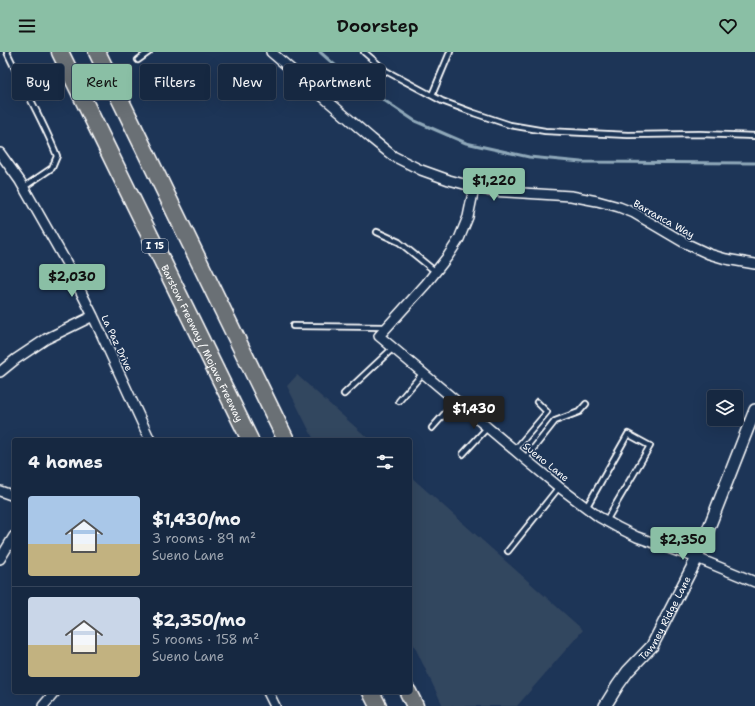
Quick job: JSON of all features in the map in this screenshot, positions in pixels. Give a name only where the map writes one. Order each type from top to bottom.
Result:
[{"type":"highway","name":"Barstow Freeway / Mojave Freeway","points":[[60,52],[249,438]]},
{"type":"highway","points":[[97,52],[285,438]]},
{"type":"highway","points":[[372,694],[378,706]]},
{"type":"highway","points":[[409,694],[415,706]]},
{"type":"street","name":"Barranca Way","points":[[271,52],[393,156],[421,170],[474,188],[490,191],[571,196],[597,200],[634,213],[685,244],[709,254],[726,259],[755,264]]},
{"type":"street","name":"La Paz Drive","points":[[0,153],[24,187],[66,262],[93,316],[149,438]]},
{"type":"street","points":[[388,327],[436,272],[459,239],[468,217],[474,188]]},
{"type":"street","points":[[0,372],[16,359],[46,339],[93,316]]},
{"type":"street","name":"Sueno Lane","points":[[388,327],[380,336],[393,348],[524,460],[586,508],[606,521],[637,537],[697,558],[755,582]]},
{"type":"street","name":"Tawney Ridge Lane","points":[[605,706],[628,671],[652,646],[697,558],[755,410]]},
{"type":"street","points":[[0,491],[12,495]]},
{"type":"street","points":[[0,559],[12,539]]},
{"type":"street","points":[[43,706],[53,694]]},
{"type":"street","points":[[269,694],[275,706]]},
{"type":"lane","points":[[7,52],[51,140],[57,156],[52,168],[24,187]]},
{"type":"lane","points":[[138,60],[149,52]]},
{"type":"lane","points":[[364,52],[386,71],[442,101],[510,124],[545,132],[628,135],[700,134],[755,136]]},
{"type":"lane","points":[[432,95],[450,52]]},
{"type":"lane","points":[[377,232],[398,242],[436,272]]},
{"type":"lane","points":[[293,326],[388,327]]},
{"type":"lane","points":[[344,394],[393,348]]},
{"type":"lane","points":[[399,401],[422,373]]},
{"type":"lane","points":[[432,428],[456,401]]},
{"type":"lane","points":[[514,451],[547,412],[537,402]]},
{"type":"lane","points":[[524,460],[555,421],[579,412],[586,404]]},
{"type":"lane","points":[[464,454],[487,428]]},
{"type":"lane","points":[[586,508],[628,434],[650,446],[606,521]]},
{"type":"lane","points":[[508,551],[559,487]]},
{"type":"shaded area","points":[[297,375],[368,438],[313,438],[287,386]]},
{"type":"shaded area","points":[[412,478],[583,630],[517,706],[443,706],[412,641]]},
{"type":"waterway","points":[[320,52],[345,74],[415,121],[466,143],[529,157],[581,162],[755,163]]}]
